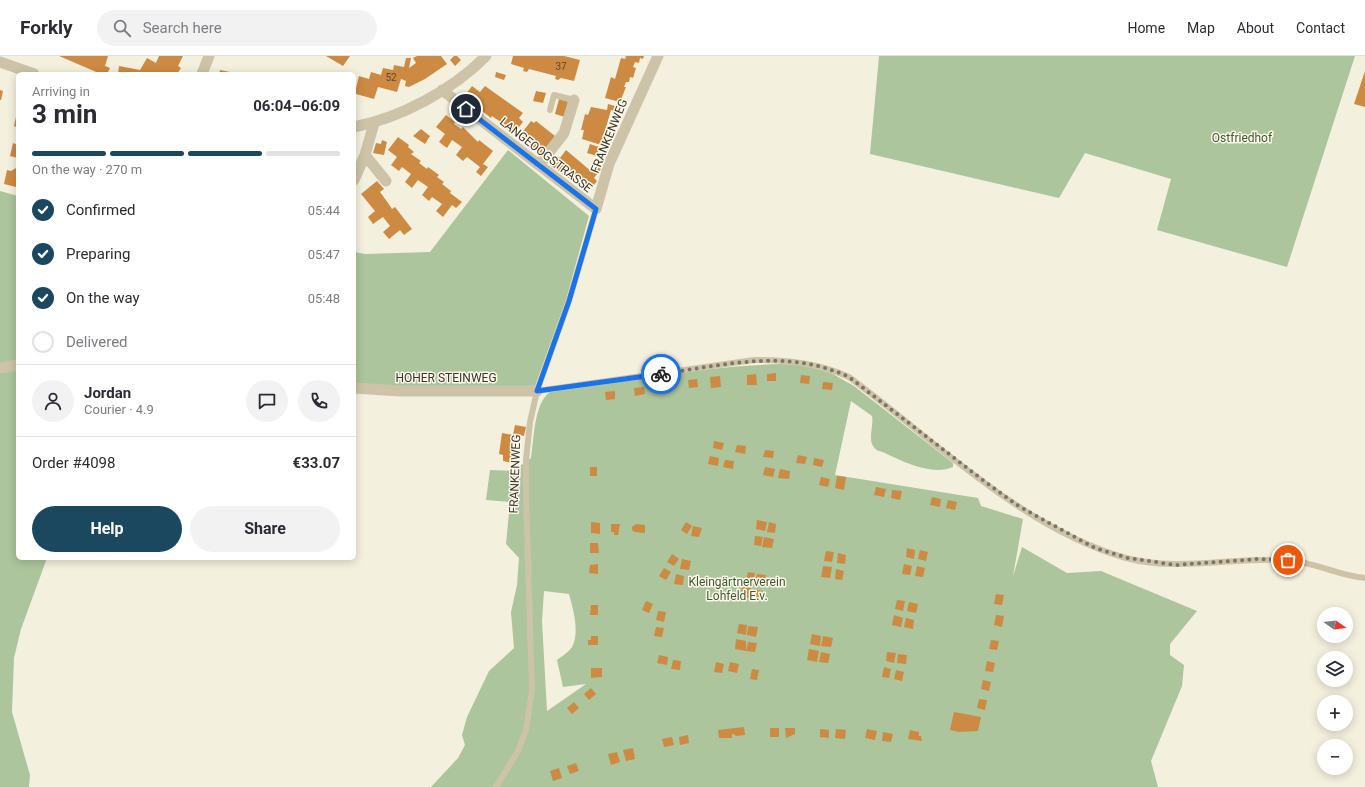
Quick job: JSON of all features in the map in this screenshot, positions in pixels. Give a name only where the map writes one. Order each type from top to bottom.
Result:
[{"type":"street","points":[[203,72],[209,56]]},
{"type":"street","points":[[356,127],[374,123],[431,98],[478,65],[486,56]]},
{"type":"street","name":"FRANKENWEG","points":[[596,209],[609,164],[658,56]]},
{"type":"street","points":[[0,62],[28,72]]},
{"type":"street","name":"LANGEOOGSTRASSE","points":[[442,90],[596,209]]},
{"type":"street","points":[[539,165],[564,132],[574,100]]},
{"type":"street","points":[[356,175],[365,155],[374,123]]},
{"type":"street","points":[[365,155],[386,181]]},
{"type":"street","points":[[0,368],[16,365]]},
{"type":"street","name":"HOHER STEINWEG","points":[[356,388],[400,391],[537,391]]},
{"type":"lane","points":[[550,110],[554,94],[574,100]]},
{"type":"lane","name":"FRANKENWEG","points":[[496,787],[518,750],[526,730],[532,690],[526,460],[530,422],[537,391],[569,301],[596,209]]},
{"type":"lane","points":[[537,391],[754,360],[781,360],[830,368],[849,377],[992,487],[1039,518],[1095,548],[1128,558],[1176,565],[1258,559],[1288,560],[1365,578]]},
{"type":"green space","name":"Ostfriedhof","points":[[879,56],[1355,56],[1287,267],[1157,230],[1171,179],[1085,153],[1059,198],[870,154]]},
{"type":"green space","points":[[508,150],[589,216],[566,300],[533,392],[356,391],[356,252],[365,254],[430,252]]},
{"type":"green space","points":[[0,191],[16,195],[16,560],[46,560],[21,629],[14,658],[12,712],[30,775],[29,787],[0,787]]},
{"type":"green space","name":"Kleingärtnerverein Lohfeld E.v.","points":[[752,365],[802,365],[831,373],[854,386],[953,463],[953,467],[945,469],[927,469],[909,464],[877,450],[874,448],[871,439],[872,416],[851,401],[835,475],[978,498],[981,506],[1023,519],[1013,576],[1022,547],[1067,573],[1101,571],[1197,611],[1170,644],[1170,655],[1184,665],[1182,686],[1151,761],[1158,787],[431,787],[458,758],[465,745],[462,735],[467,717],[489,671],[514,648],[511,612],[517,585],[519,558],[506,544],[510,502],[486,500],[490,470],[513,471],[531,458],[538,413],[545,397],[550,392],[694,371]],"holes":[[[544,591],[569,594],[576,628],[574,641],[571,649],[557,660],[563,687],[586,684],[547,711],[542,621]]]},
{"type":"building","points":[[59,56],[108,56],[105,66],[110,68],[108,72],[96,72]]},
{"type":"building","points":[[159,56],[183,56],[178,66],[181,68],[178,72],[118,72],[119,66],[140,70],[147,58],[156,63]]},
{"type":"building","points":[[326,56],[350,56],[343,66]]},
{"type":"building","points":[[417,56],[441,56],[447,64],[425,79],[409,87],[405,86],[406,81],[401,79],[397,92],[378,87],[374,99],[356,94],[359,76],[369,79],[371,72],[381,75],[383,68],[393,70],[394,65],[404,67],[406,58],[411,58],[409,68],[416,63],[413,58]]},
{"type":"building","points":[[454,56],[457,56],[461,60],[455,66],[450,60]]},
{"type":"building","points":[[513,56],[564,56],[580,60],[574,81],[561,78],[558,80],[555,79],[556,76],[529,69],[527,72],[523,71],[524,68],[511,64]]},
{"type":"building","points":[[626,56],[644,56],[643,59],[640,58],[639,63],[635,62],[633,67],[636,68],[633,78],[630,77],[629,82],[626,82],[624,87],[626,87],[620,102],[605,98],[611,77],[615,79],[621,58],[625,59]]},
{"type":"building","points":[[220,70],[230,72],[220,72]]},
{"type":"building","points":[[1365,71],[1365,107],[1354,104]]},
{"type":"building","points":[[496,72],[506,75],[504,80],[495,77]]},
{"type":"building","points":[[472,86],[480,92],[485,86],[523,113],[519,118],[523,122],[515,132],[492,116],[491,118],[472,103],[474,100],[466,94]]},
{"type":"building","points":[[0,90],[3,91],[1,100],[0,100]]},
{"type":"building","points":[[536,91],[546,93],[543,103],[533,101]]},
{"type":"building","points":[[559,99],[569,102],[565,117],[555,114]]},
{"type":"building","points":[[608,104],[618,107],[617,112],[611,110],[601,145],[582,139],[584,130],[581,130],[585,114],[588,115],[591,107],[607,110]]},
{"type":"building","points":[[446,115],[455,122],[454,124],[461,129],[463,127],[478,142],[479,140],[493,151],[483,164],[488,167],[481,176],[476,172],[480,167],[467,157],[463,161],[456,155],[462,147],[452,140],[447,148],[439,142],[445,134],[436,127]]},
{"type":"building","points":[[531,121],[534,123],[536,121],[555,136],[541,155],[518,138]]},
{"type":"building","points":[[421,129],[430,136],[425,144],[413,136]]},
{"type":"building","points":[[398,137],[409,145],[408,147],[414,152],[411,154],[421,161],[419,163],[427,169],[428,167],[439,175],[437,177],[444,182],[442,184],[451,191],[450,193],[462,202],[456,208],[452,205],[443,217],[436,211],[442,204],[432,197],[429,201],[422,195],[428,187],[418,180],[412,188],[405,182],[411,174],[402,167],[399,171],[391,165],[397,157],[388,150]]},
{"type":"building","points":[[382,140],[387,142],[384,155],[373,153],[376,143],[381,144]]},
{"type":"building","points":[[13,143],[16,144],[16,158],[10,156]]},
{"type":"building","points":[[590,144],[599,147],[597,156],[587,153]]},
{"type":"building","points":[[566,150],[592,172],[597,166],[601,169],[594,178],[597,181],[591,189],[583,183],[581,186],[550,165],[557,156],[560,158]]},
{"type":"building","points":[[16,168],[16,187],[4,184],[7,170],[11,171]]},
{"type":"building","points":[[377,181],[384,189],[380,192],[392,209],[395,207],[412,229],[404,235],[400,230],[389,239],[383,232],[390,226],[383,217],[373,224],[368,217],[375,211],[361,194]]},
{"type":"building","points":[[776,373],[776,381],[767,381],[767,374]]},
{"type":"building","points":[[756,374],[757,385],[747,385],[747,375]]},
{"type":"building","points":[[801,375],[810,376],[809,384],[800,383]]},
{"type":"building","points":[[720,376],[721,387],[711,388],[710,377]]},
{"type":"building","points":[[697,379],[698,387],[689,388],[688,380]]},
{"type":"building","points":[[823,382],[833,383],[832,390],[822,389]]},
{"type":"building","points":[[666,383],[668,391],[658,393],[657,385]]},
{"type":"building","points":[[644,387],[645,394],[635,396],[634,388]]},
{"type":"building","points":[[615,391],[615,399],[606,400],[605,392]]},
{"type":"building","points":[[515,425],[526,427],[524,436],[519,435],[513,463],[503,461],[503,455],[499,454],[502,433],[513,435]]},
{"type":"building","points":[[714,441],[724,443],[722,450],[713,448]]},
{"type":"building","points":[[737,445],[746,446],[745,454],[735,452]]},
{"type":"building","points":[[765,450],[774,451],[773,458],[763,457]]},
{"type":"building","points":[[798,455],[807,457],[805,464],[796,463]]},
{"type":"building","points":[[710,456],[719,458],[718,466],[708,464]]},
{"type":"building","points":[[814,458],[824,460],[822,467],[813,465]]},
{"type":"building","points":[[725,460],[734,461],[733,469],[723,467]]},
{"type":"building","points":[[590,467],[597,467],[597,476],[590,476]]},
{"type":"building","points":[[765,467],[775,469],[773,477],[763,475]]},
{"type":"building","points":[[780,469],[790,471],[789,479],[778,478]]},
{"type":"building","points":[[837,476],[846,477],[844,490],[835,488]]},
{"type":"building","points":[[821,477],[830,479],[828,487],[819,485]]},
{"type":"building","points":[[876,487],[886,489],[884,497],[874,495]]},
{"type":"building","points":[[892,490],[902,491],[900,500],[891,498]]},
{"type":"building","points":[[932,497],[941,499],[940,507],[930,505]]},
{"type":"building","points":[[948,500],[957,502],[955,510],[946,508]]},
{"type":"building","points":[[757,520],[767,522],[765,531],[756,529]]},
{"type":"building","points":[[591,522],[600,523],[600,534],[591,533]]},
{"type":"building","points":[[686,522],[692,526],[687,534],[681,530]]},
{"type":"building","points":[[769,522],[776,524],[775,533],[767,532]]},
{"type":"building","points":[[611,524],[620,524],[618,535],[614,535],[614,532],[611,532]]},
{"type":"building","points":[[636,524],[645,525],[645,533],[635,532],[632,530],[632,527]]},
{"type":"building","points":[[693,526],[702,528],[699,537],[691,536]]},
{"type":"building","points":[[755,536],[763,537],[761,546],[754,545]]},
{"type":"building","points":[[764,537],[774,539],[772,548],[762,547]]},
{"type":"building","points":[[590,543],[598,543],[599,553],[590,553]]},
{"type":"building","points":[[907,548],[915,550],[914,559],[906,557]]},
{"type":"building","points":[[920,550],[928,552],[926,561],[918,559]]},
{"type":"building","points":[[826,551],[834,552],[832,562],[824,561]]},
{"type":"building","points":[[838,553],[846,555],[845,564],[837,563]]},
{"type":"building","points":[[672,554],[679,559],[674,566],[667,562]]},
{"type":"building","points":[[682,559],[691,561],[689,570],[680,569]]},
{"type":"building","points":[[598,564],[598,574],[589,573],[590,565]]},
{"type":"building","points":[[904,564],[912,566],[910,575],[902,574]]},
{"type":"building","points":[[823,566],[832,567],[830,578],[821,577]]},
{"type":"building","points":[[917,566],[925,568],[923,577],[915,576]]},
{"type":"building","points":[[664,568],[671,572],[666,580],[659,576]]},
{"type":"building","points":[[836,569],[844,571],[842,580],[835,579]]},
{"type":"building","points":[[748,572],[755,573],[753,583],[746,581]]},
{"type":"building","points":[[676,574],[684,576],[683,585],[674,584]]},
{"type":"building","points":[[757,574],[766,575],[764,585],[755,583]]},
{"type":"building","points":[[742,587],[751,588],[749,598],[740,596]]},
{"type":"building","points":[[753,589],[763,591],[762,600],[752,598]]},
{"type":"building","points":[[996,594],[1004,595],[1002,605],[994,604]]},
{"type":"building","points":[[897,600],[905,601],[903,611],[895,609]]},
{"type":"building","points":[[646,601],[653,604],[649,613],[642,610]]},
{"type":"building","points":[[909,602],[918,604],[916,613],[907,611]]},
{"type":"building","points":[[591,605],[598,605],[598,615],[590,615]]},
{"type":"building","points":[[658,611],[666,612],[664,622],[656,620]]},
{"type":"building","points":[[894,615],[903,618],[901,627],[892,625]]},
{"type":"building","points":[[996,615],[1004,616],[1002,627],[994,625]]},
{"type":"building","points":[[906,618],[914,620],[913,629],[904,627]]},
{"type":"building","points":[[739,624],[747,625],[746,635],[737,633]]},
{"type":"building","points":[[748,626],[758,627],[756,637],[747,635]]},
{"type":"building","points":[[656,627],[664,628],[662,637],[654,636]]},
{"type":"building","points":[[812,634],[821,636],[820,646],[810,644]]},
{"type":"building","points":[[591,636],[598,636],[598,645],[588,645],[588,640],[591,640]]},
{"type":"building","points":[[823,636],[833,638],[831,647],[821,646]]},
{"type":"building","points":[[736,639],[746,641],[746,651],[735,649]]},
{"type":"building","points":[[991,640],[999,641],[997,650],[989,649]]},
{"type":"building","points":[[748,642],[757,643],[755,652],[746,651]]},
{"type":"building","points":[[809,649],[819,651],[817,662],[807,660]]},
{"type":"building","points":[[821,652],[830,654],[828,663],[819,662]]},
{"type":"building","points":[[887,652],[896,653],[894,663],[886,661]]},
{"type":"building","points":[[898,654],[907,655],[906,664],[897,663]]},
{"type":"building","points":[[659,655],[668,657],[667,665],[657,663]]},
{"type":"building","points":[[673,660],[681,661],[680,670],[671,669]]},
{"type":"building","points":[[987,661],[995,663],[993,672],[985,671]]},
{"type":"building","points":[[716,662],[724,664],[722,673],[714,672]]},
{"type":"building","points":[[730,662],[739,664],[737,673],[728,671]]},
{"type":"building","points":[[884,667],[891,669],[889,678],[882,677]]},
{"type":"building","points":[[591,668],[602,668],[602,677],[591,678]]},
{"type":"building","points":[[752,669],[759,670],[757,680],[750,679]]},
{"type":"building","points":[[896,670],[904,672],[902,681],[894,679]]},
{"type":"building","points":[[983,680],[991,682],[989,691],[981,689]]},
{"type":"building","points":[[591,688],[596,694],[589,700],[584,694]]},
{"type":"building","points":[[979,699],[987,700],[985,710],[977,708]]},
{"type":"building","points":[[574,702],[579,708],[572,714],[567,708]]},
{"type":"building","points":[[954,712],[981,717],[978,731],[959,732],[950,730]]},
{"type":"building","points":[[744,727],[745,735],[736,736],[732,734],[732,738],[719,738],[718,730]]},
{"type":"building","points":[[770,728],[779,728],[779,737],[770,737]]},
{"type":"building","points":[[785,728],[795,728],[795,734],[786,738]]},
{"type":"building","points":[[820,729],[829,730],[829,738],[820,737]]},
{"type":"building","points":[[836,729],[846,730],[845,739],[835,738]]},
{"type":"building","points":[[867,729],[877,731],[875,740],[865,738]]},
{"type":"building","points":[[910,730],[919,732],[919,736],[921,736],[922,741],[908,739]]},
{"type":"building","points":[[883,732],[893,734],[891,742],[882,741]]},
{"type":"building","points":[[688,735],[689,743],[680,745],[679,737]]},
{"type":"building","points":[[672,737],[674,745],[664,747],[662,739]]},
{"type":"building","points":[[633,748],[635,759],[626,761],[623,750]]},
{"type":"building","points":[[617,752],[620,762],[611,765],[608,754]]},
{"type":"building","points":[[576,763],[579,771],[570,774],[567,766]]},
{"type":"building","points":[[559,768],[562,778],[553,781],[550,771]]},
{"type":"way so far","points":[[661,374],[754,360],[781,360],[808,363],[830,368],[849,377],[971,472],[1020,507],[1095,548],[1128,558],[1176,565],[1258,559],[1288,560]]},
{"type":"route","points":[[466,109],[596,209],[569,301],[537,391],[661,374]]}]
